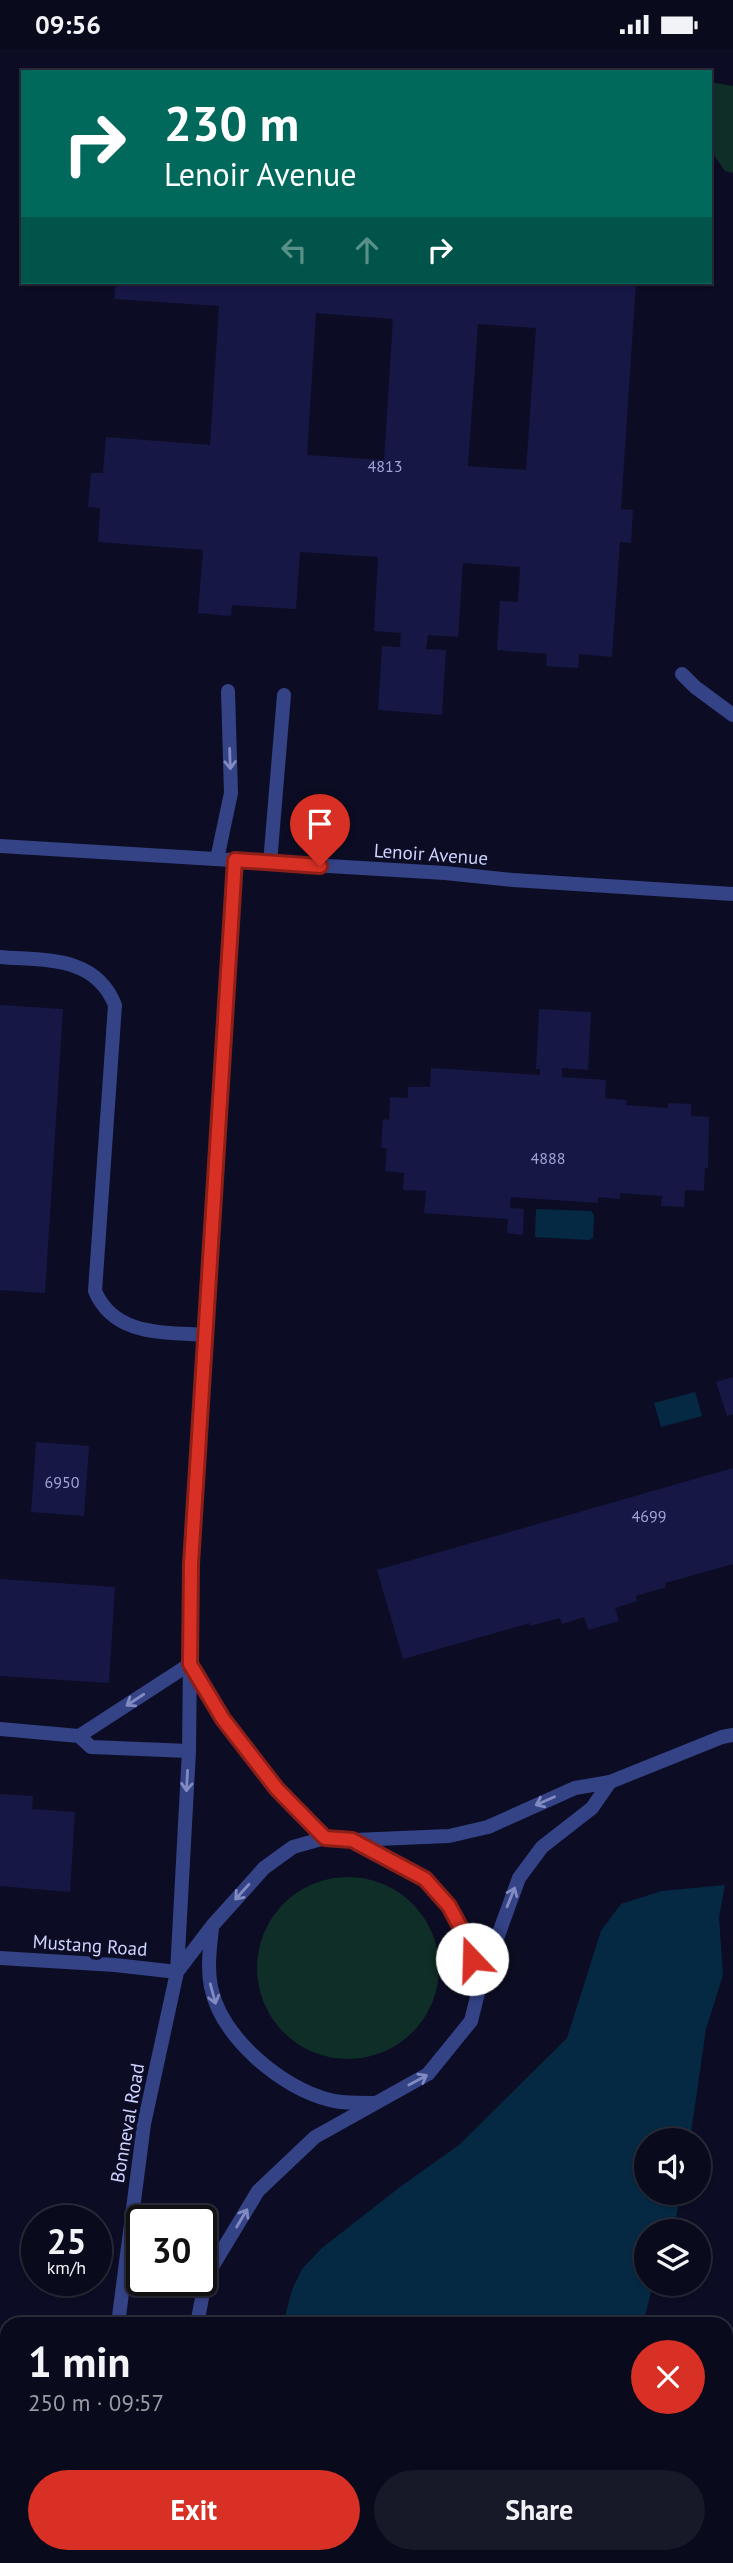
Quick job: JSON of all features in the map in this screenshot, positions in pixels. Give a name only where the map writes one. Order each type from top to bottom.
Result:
[{"type":"street","points":[[682,674],[733,715]]},
{"type":"street","points":[[218,859],[231,793],[228,691]]},
{"type":"street","points":[[270,863],[284,695]]},
{"type":"street","name":"Lenoir Avenue","points":[[0,846],[733,894]]},
{"type":"street","name":"Bonneval Road","points":[[119,2317],[144,2124],[177,1972],[189,1751],[191,1564],[235,860]]},
{"type":"street","points":[[0,957],[66,962],[90,973],[111,993],[116,1005],[95,1291],[100,1303],[109,1313],[132,1328],[205,1335]]},
{"type":"street","points":[[79,1736],[190,1664],[223,1719],[277,1789],[325,1838]]},
{"type":"street","points":[[0,1729],[79,1736],[91,1747],[189,1751]]},
{"type":"street","points":[[352,1840],[449,1836],[488,1826],[575,1788],[610,1782],[733,1735]]},
{"type":"street","points":[[198,2317],[206,2277],[258,2191],[315,2137],[428,2074],[471,2021],[480,1985],[519,1878],[542,1847],[592,1808],[610,1782]]},
{"type":"street","name":"Bonneval Road","points":[[177,1972],[212,1926],[264,1868],[293,1847],[325,1838],[352,1840],[425,1879],[449,1906],[464,1934],[480,1985]]},
{"type":"street","points":[[212,1926],[210,1986],[217,2008],[237,2037],[265,2066],[294,2087],[331,2101],[374,2103]]},
{"type":"street","name":"Mustang Road","points":[[0,1958],[177,1972]]},
{"type":"green space","points":[[712,82],[733,86],[733,173],[725,171],[712,152]]},
{"type":"green space","points":[[348,1877],[383,1884],[399,1892],[412,1904],[424,1917],[432,1933],[439,1968],[432,2003],[424,2019],[412,2032],[399,2044],[383,2052],[348,2059],[313,2052],[297,2044],[284,2032],[272,2019],[264,2003],[257,1968],[264,1933],[272,1917],[284,1904],[297,1892],[313,1884]]},
{"type":"water","points":[[536,1209],[591,1211],[594,1215],[593,1238],[535,1237]]},
{"type":"water","points":[[695,1392],[702,1416],[661,1427],[654,1403]]},
{"type":"water","points":[[725,1885],[719,1917],[723,1975],[706,2029],[692,2128],[634,2128],[634,2205],[678,2205],[676,2219],[634,2219],[634,2296],[650,2296],[645,2317],[285,2317],[292,2290],[302,2269],[322,2248],[459,2145],[567,2038],[601,1931],[621,1904],[662,1891]]},
{"type":"building","points":[[116,284],[636,284],[621,509],[633,510],[631,543],[620,542],[612,657],[579,654],[578,668],[546,666],[547,654],[497,650],[500,601],[518,602],[520,567],[463,563],[458,637],[428,635],[426,649],[446,650],[442,715],[378,710],[382,646],[400,647],[401,633],[374,631],[378,557],[300,552],[296,609],[232,605],[231,616],[198,613],[203,550],[98,542],[100,508],[88,507],[91,473],[103,473],[106,437],[210,445],[219,306],[114,299]],"holes":[[[316,313],[393,319],[384,460],[307,455]],[[478,324],[536,328],[526,470],[468,466]]]},
{"type":"building","points":[[0,1005],[63,1009],[45,1293],[0,1290]]},
{"type":"building","points":[[539,1009],[591,1012],[588,1070],[562,1068],[562,1077],[606,1080],[605,1098],[627,1100],[626,1105],[668,1108],[668,1103],[691,1104],[691,1116],[709,1117],[708,1168],[705,1168],[704,1191],[685,1190],[684,1207],[661,1206],[662,1196],[620,1193],[620,1199],[598,1197],[598,1203],[511,1197],[510,1208],[524,1209],[523,1235],[507,1233],[508,1219],[424,1213],[426,1191],[403,1190],[404,1173],[385,1171],[387,1148],[381,1148],[383,1119],[389,1120],[390,1097],[408,1098],[408,1087],[430,1087],[431,1068],[540,1075],[540,1069],[536,1069]]},
{"type":"building","points":[[733,1377],[733,1414],[727,1416],[716,1382]]},
{"type":"building","points":[[36,1442],[89,1446],[84,1516],[31,1512]]},
{"type":"building","points":[[733,1468],[733,1564],[665,1583],[666,1587],[636,1596],[637,1601],[615,1608],[619,1621],[588,1630],[584,1617],[562,1624],[560,1618],[530,1626],[530,1623],[403,1659],[377,1570]]},
{"type":"building","points":[[0,1579],[115,1587],[109,1683],[0,1676]]},
{"type":"building","points":[[0,1794],[33,1796],[32,1809],[75,1812],[70,1892],[0,1886]]},
{"type":"route","points":[[320,866],[235,860],[191,1564],[190,1664],[223,1719],[277,1789],[325,1838],[352,1840],[425,1879],[449,1906],[464,1934],[472,1959]]}]
